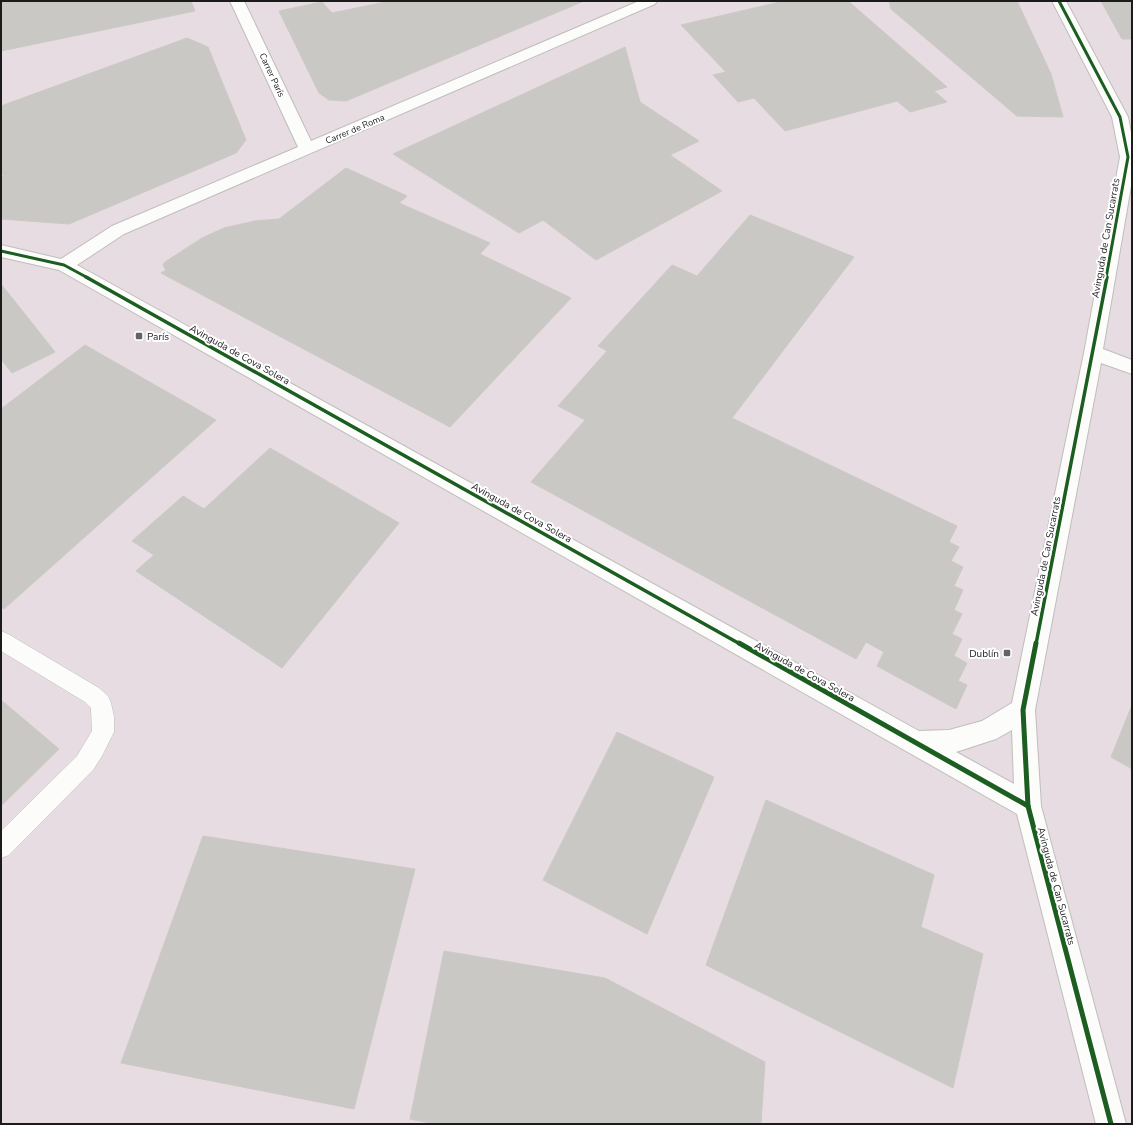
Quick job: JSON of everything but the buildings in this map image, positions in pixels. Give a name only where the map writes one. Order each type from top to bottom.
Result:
[{"type":"street","name":"Carrer París","points":[[237,1],[307,149]]},
{"type":"street","name":"Carrer de Roma","points":[[64,265],[118,230],[650,1]]},
{"type":"street","name":"Avinguda de Can Sucarrats","points":[[1059,1],[1120,117],[1128,157],[1093,353],[1023,710],[1028,806],[1111,1124]]},
{"type":"street","name":"Avinguda de Cova Solera","points":[[1,251],[64,265],[1028,806]]},
{"type":"street","points":[[1093,353],[1132,367]]},
{"type":"street","points":[[917,743],[948,742],[987,732],[1023,710]]},
{"type":"lane","points":[[1,640],[92,695],[101,703],[103,717],[103,732],[85,763],[1,847]]},
{"type":"shaded area","points":[[1,1],[1132,1],[1132,1124],[1,1124]]},
{"type":"cycle path","points":[[1059,1],[1120,117],[1128,157],[1093,353],[1023,710],[1028,806],[1111,1124]]},
{"type":"cycle path","points":[[1,251],[64,265],[1028,806]]},
{"type":"place","name":"París","points":[[139,336]]},
{"type":"place","name":"Dublín","points":[[1007,653]]}]
